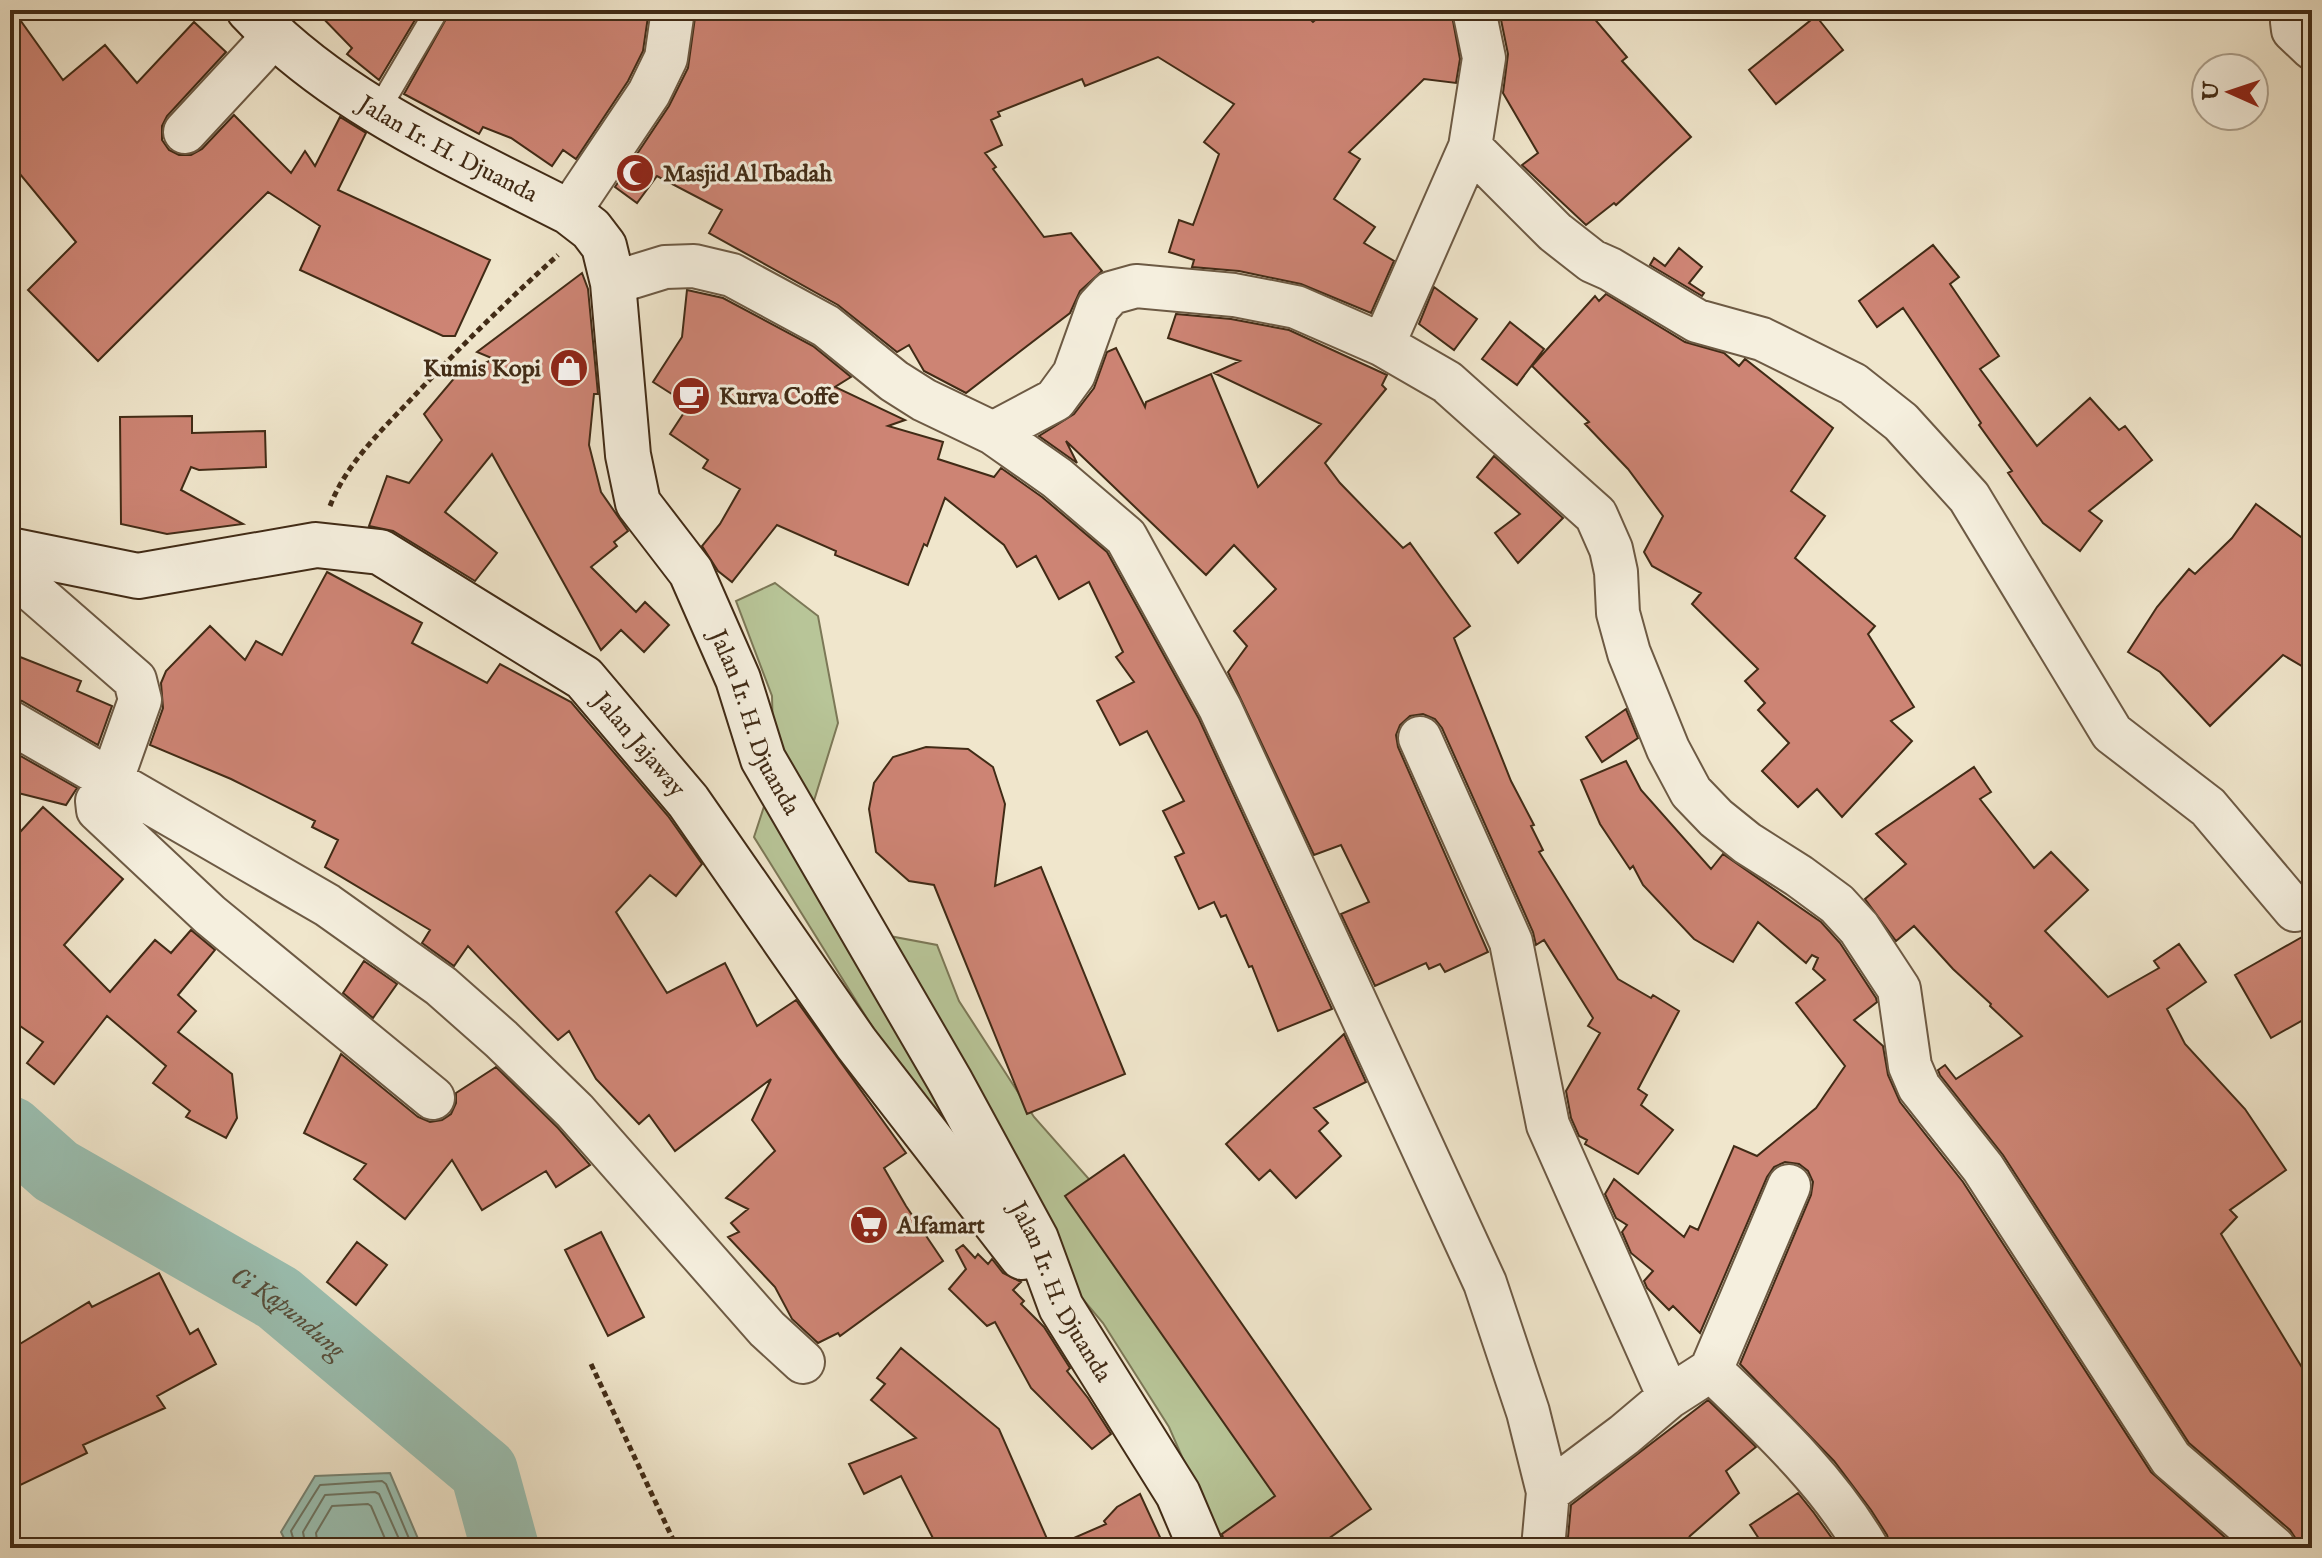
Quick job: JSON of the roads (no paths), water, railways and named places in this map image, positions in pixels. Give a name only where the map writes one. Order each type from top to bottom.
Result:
[{"type":"main road","name":"Jalan Ir. H. Djuanda","points":[[262,23],[377,112],[579,220],[604,246],[613,283],[628,455],[638,503],[691,572],[738,679],[763,759],[950,1081],[1036,1239],[1061,1307],[1178,1494],[1201,1548]]},
{"type":"main road","name":"Jalan Jajaway","points":[[10,550],[138,576],[316,545],[380,552],[584,678],[688,801],[856,1043],[1061,1307]]},
{"type":"street","points":[[579,220],[666,58],[673,10]]},
{"type":"street","points":[[1383,345],[1470,147],[1484,58],[1474,10]]},
{"type":"street","points":[[2304,10],[2292,22],[2293,30],[2312,48]]},
{"type":"street","points":[[185,132],[262,23]]},
{"type":"street","points":[[1470,147],[1555,232],[1592,261],[1697,321],[1762,339],[1853,384],[1901,422],[1969,497],[2112,733],[2208,807],[2295,910]]},
{"type":"street","points":[[613,283],[665,267],[694,266],[732,275],[826,326],[894,381],[924,400],[993,433],[1057,478],[1126,537],[1220,708],[1485,1283],[1528,1412],[1548,1492],[1543,1548]]},
{"type":"street","points":[[993,433],[1055,400],[1074,374],[1098,307],[1111,293],[1136,286],[1234,295],[1296,307],[1383,345],[1447,382],[1596,515],[1611,549],[1616,572],[1618,613],[1629,653],[1668,749],[1691,792],[1716,818],[1824,895],[1859,928],[1899,989],[1910,1066],[1919,1087],[1983,1168],[2171,1459],[2274,1548]]},
{"type":"street","points":[[10,571],[135,680],[140,700],[111,782],[97,801],[101,813],[246,945],[433,1098]]},
{"type":"street","points":[[10,722],[327,905],[441,986],[575,1111],[767,1329],[803,1362]]},
{"type":"street","points":[[1420,738],[1511,942],[1548,1125],[1669,1397]]},
{"type":"street","points":[[1548,1492],[1669,1397],[1711,1370],[1789,1186]]},
{"type":"street","points":[[1711,1370],[1799,1454],[1849,1517],[1867,1548]]},
{"type":"lane","points":[[377,112],[437,10]]},
{"type":"water","points":[[390,1473],[422,1548],[289,1548],[281,1532],[315,1476]]},
{"type":"waterway","name":"Ci Kapundung","points":[[10,1130],[56,1171],[278,1298],[484,1471],[505,1548]]},
{"type":"place","name":"Masjid Al Ibadah","points":[[635,173]]},
{"type":"place","name":"Kumis Kopi","points":[[569,368]]},
{"type":"place","name":"Kurva Coffe","points":[[691,396]]},
{"type":"place","name":"Alfamart","points":[[869,1225]]}]
